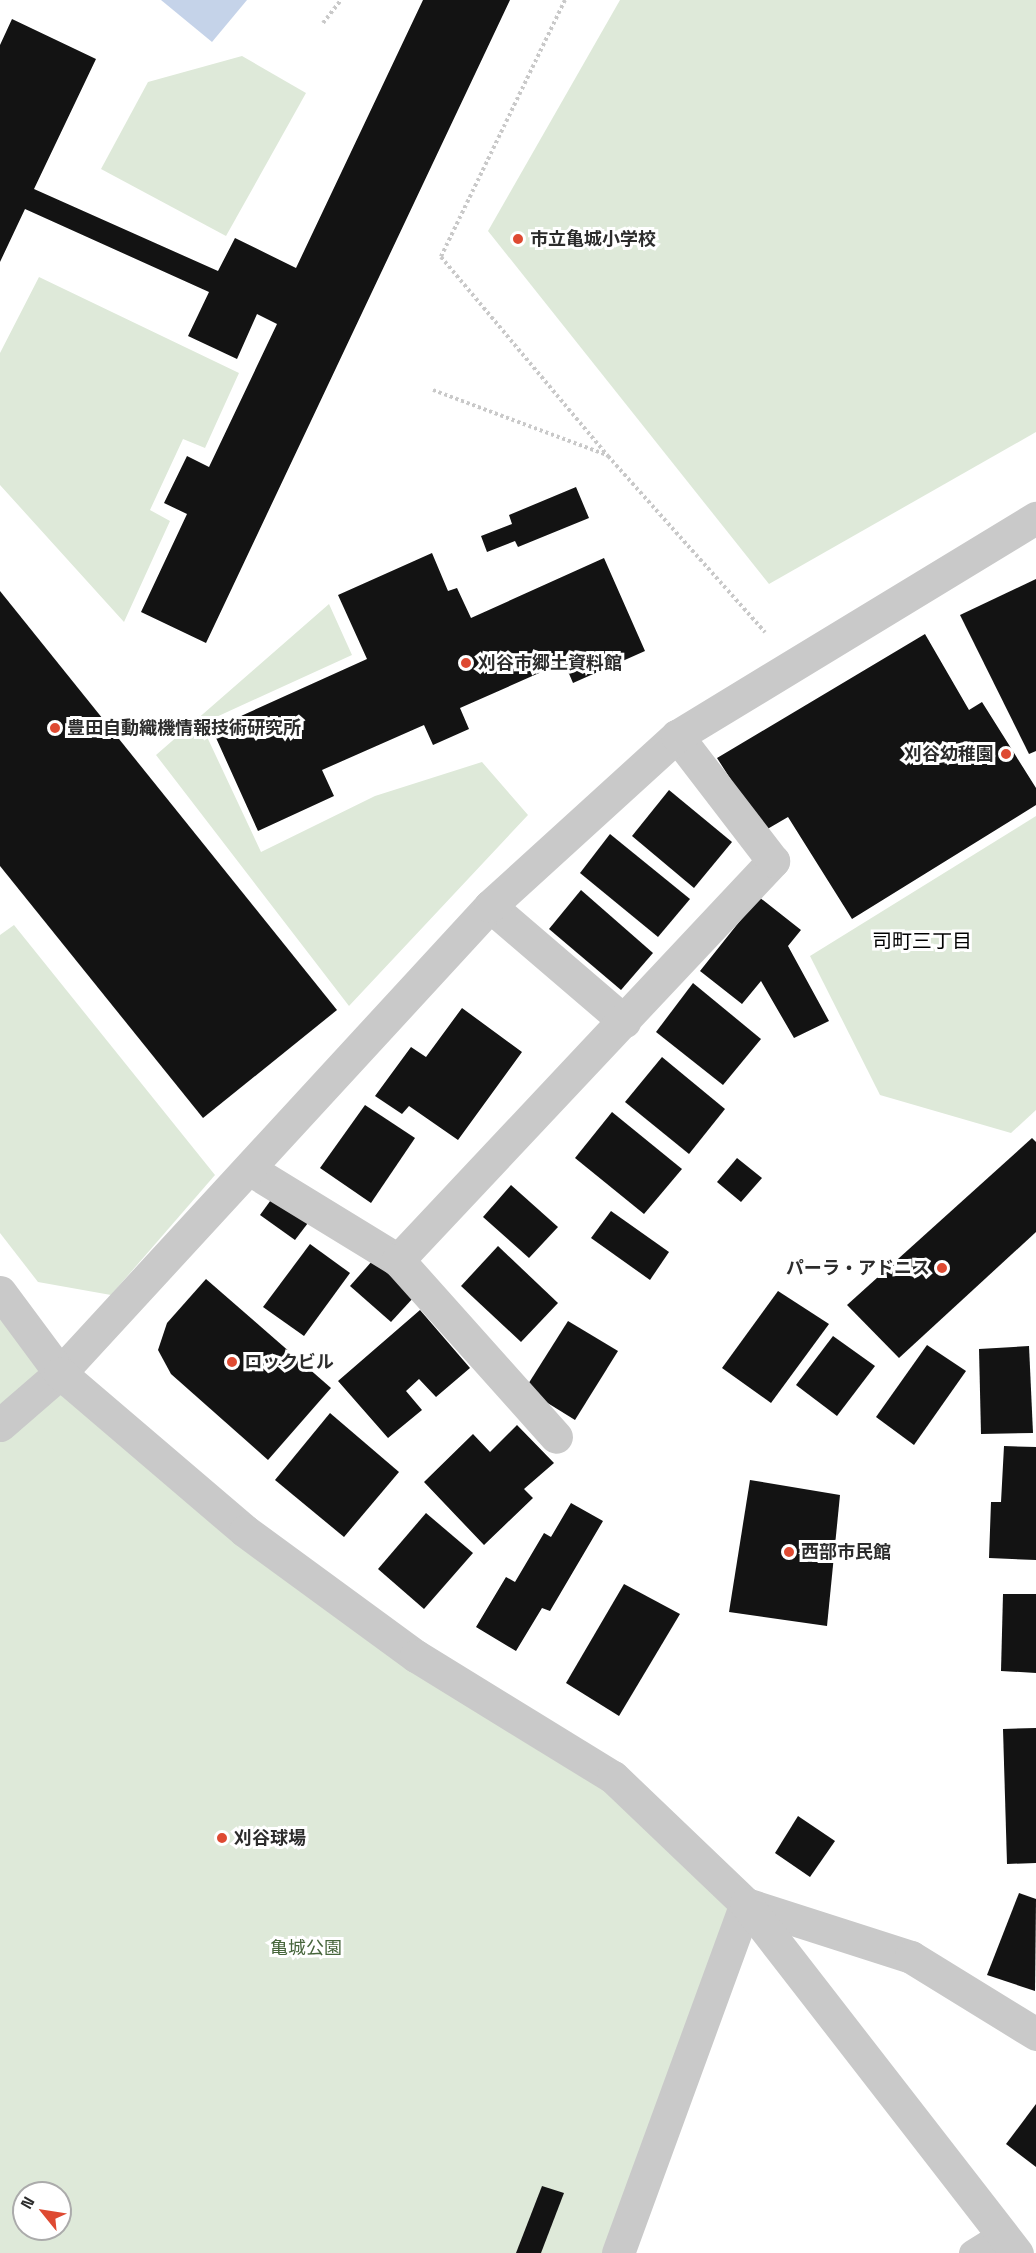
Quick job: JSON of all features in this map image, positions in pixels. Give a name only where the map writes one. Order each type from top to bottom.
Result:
[{"type":"street","points":[[0,1425],[60,1373],[251,1170],[490,906],[678,736],[1036,518]]},
{"type":"street","points":[[398,1260],[773,861],[678,736]]},
{"type":"street","points":[[490,906],[624,1021]]},
{"type":"street","points":[[251,1170],[398,1260],[556,1437]]},
{"type":"street","points":[[0,1292],[60,1373],[245,1531],[407,1649],[614,1777],[746,1904],[1009,2243]]},
{"type":"street","points":[[746,1904],[911,1957],[1036,2034]]},
{"type":"street","points":[[618,2253],[746,1904]]},
{"type":"lane","points":[[972,2253],[1009,2243]]},
{"type":"path","points":[[323,23],[341,0]]},
{"type":"path","points":[[565,0],[441,257],[608,456],[793,664]]},
{"type":"path","points":[[433,390],[608,456]]},
{"type":"green space","points":[[620,0],[1036,0],[1036,432],[769,584],[488,231]]},
{"type":"green space","points":[[242,56],[306,93],[226,236],[101,169],[148,82]]},
{"type":"green space","points":[[39,277],[239,373],[205,448],[183,439],[150,510],[170,521],[124,622],[0,485],[0,353]]},
{"type":"green space","points":[[329,604],[352,655],[201,724],[261,852],[375,796],[482,762],[528,815],[349,1006],[156,755]]},
{"type":"green space","points":[[1036,816],[1036,1110],[1011,1133],[880,1095],[810,956]]},
{"type":"green space","points":[[14,925],[215,1175],[111,1295],[38,1282],[0,1233],[0,935]]},
{"type":"green space","name":"亀城公園","points":[[0,1292],[245,1531],[613,1777],[746,1904],[617,2253],[0,2253]]},
{"type":"water","points":[[161,0],[247,0],[212,42]]},
{"type":"building","points":[[423,0],[510,0],[206,643],[141,612],[187,514],[164,503],[187,456],[209,467],[277,324],[257,314],[237,359],[188,336],[209,292],[25,209],[0,262],[0,45],[12,19],[96,59],[34,189],[218,271],[235,238],[296,268]]},
{"type":"building","points":[[576,487],[589,518],[518,547],[515,541],[487,552],[481,536],[512,524],[509,515]]},
{"type":"building","points":[[432,553],[448,591],[457,588],[471,618],[604,558],[645,651],[573,683],[564,662],[460,708],[469,729],[433,745],[424,725],[322,770],[334,796],[258,831],[212,729],[367,659],[338,595]]},
{"type":"building","points":[[1036,579],[1036,751],[1029,754],[960,615]]},
{"type":"building","name":"豊田自動織機情報技術研究所","points":[[0,591],[337,1010],[203,1118],[0,866]]},
{"type":"building","points":[[925,634],[969,710],[982,702],[1036,788],[1036,805],[852,919],[788,817],[764,831],[717,758]]},
{"type":"building","points":[[669,790],[732,842],[694,888],[632,836]]},
{"type":"building","points":[[610,834],[690,899],[658,937],[580,873]]},
{"type":"building","points":[[581,890],[653,953],[621,990],[549,929]]},
{"type":"building","points":[[759,897],[801,930],[788,946],[829,1021],[794,1038],[761,981],[742,1004],[700,971]]},
{"type":"building","points":[[693,983],[761,1039],[723,1085],[656,1032]]},
{"type":"building","points":[[462,1008],[522,1052],[458,1140],[409,1106],[402,1114],[375,1096],[411,1047],[426,1057]]},
{"type":"building","points":[[662,1057],[725,1109],[689,1154],[625,1102]]},
{"type":"building","points":[[365,1105],[415,1138],[371,1203],[320,1168]]},
{"type":"building","points":[[612,1112],[682,1169],[644,1214],[575,1158]]},
{"type":"building","name":"パーラ・アドニス","points":[[1032,1138],[1036,1142],[1036,1232],[899,1358],[847,1305]]},
{"type":"building","points":[[737,1158],[762,1178],[741,1202],[717,1182]]},
{"type":"building","points":[[511,1185],[558,1227],[529,1258],[483,1217]]},
{"type":"building","points":[[276,1193],[311,1219],[295,1240],[260,1215]]},
{"type":"building","points":[[611,1211],[669,1252],[650,1280],[591,1238]]},
{"type":"building","points":[[310,1244],[350,1273],[304,1336],[263,1307]]},
{"type":"building","points":[[498,1246],[558,1303],[521,1342],[461,1286]]},
{"type":"building","points":[[373,1260],[414,1297],[391,1322],[350,1286]]},
{"type":"building","name":"ロックビル","points":[[206,1279],[331,1388],[268,1460],[171,1374],[158,1350],[167,1323]]},
{"type":"building","points":[[778,1291],[829,1324],[771,1403],[722,1368]]},
{"type":"building","points":[[420,1310],[470,1368],[436,1397],[419,1379],[406,1391],[422,1410],[388,1438],[338,1381]]},
{"type":"building","points":[[568,1321],[618,1351],[575,1420],[525,1389]]},
{"type":"building","points":[[833,1336],[875,1366],[837,1416],[796,1385]]},
{"type":"building","points":[[927,1345],[966,1371],[914,1445],[876,1417]]},
{"type":"building","points":[[1029,1346],[1033,1433],[981,1434],[979,1349]]},
{"type":"building","points":[[330,1413],[399,1472],[344,1537],[275,1480]]},
{"type":"building","points":[[517,1425],[554,1463],[524,1489],[533,1498],[484,1545],[424,1482],[473,1434],[490,1452]]},
{"type":"building","points":[[1004,1446],[1036,1447],[1036,1560],[989,1558],[991,1502],[1001,1502]]},
{"type":"building","points":[[750,1480],[840,1495],[827,1626],[729,1612]]},
{"type":"building","points":[[571,1503],[603,1521],[550,1611],[542,1608],[516,1651],[476,1627],[506,1577],[515,1582],[544,1533],[551,1537]]},
{"type":"building","points":[[426,1513],[473,1553],[424,1609],[378,1569]]},
{"type":"building","points":[[624,1584],[680,1614],[619,1716],[566,1683]]},
{"type":"building","points":[[1003,1594],[1036,1594],[1036,1673],[1001,1671]]},
{"type":"building","points":[[1036,1728],[1036,1863],[1007,1864],[1003,1729]]},
{"type":"building","points":[[798,1816],[835,1841],[810,1877],[775,1853]]},
{"type":"building","points":[[1019,1893],[1036,1899],[1035,1991],[987,1975]]},
{"type":"building","points":[[1036,2104],[1036,2167],[1006,2144]]},
{"type":"building","points":[[542,2186],[564,2193],[541,2253],[516,2253]]},
{"type":"place","name":"市立亀城小学校","points":[[518,239]]},
{"type":"place","name":"刈谷市郷土資料館","points":[[466,663]]},
{"type":"place","name":"豊田自動織機情報技術研究所","points":[[55,728]]},
{"type":"place","name":"刈谷幼稚園","points":[[1006,754]]},
{"type":"place","name":"パーラ・アドニス","points":[[942,1268]]},
{"type":"place","name":"ロックビル","points":[[232,1362]]},
{"type":"place","name":"西部市民館","points":[[789,1552]]},
{"type":"place","name":"刈谷球場","points":[[222,1838]]},
{"type":"district","name":"司町三丁目","points":[[922,941]]}]
